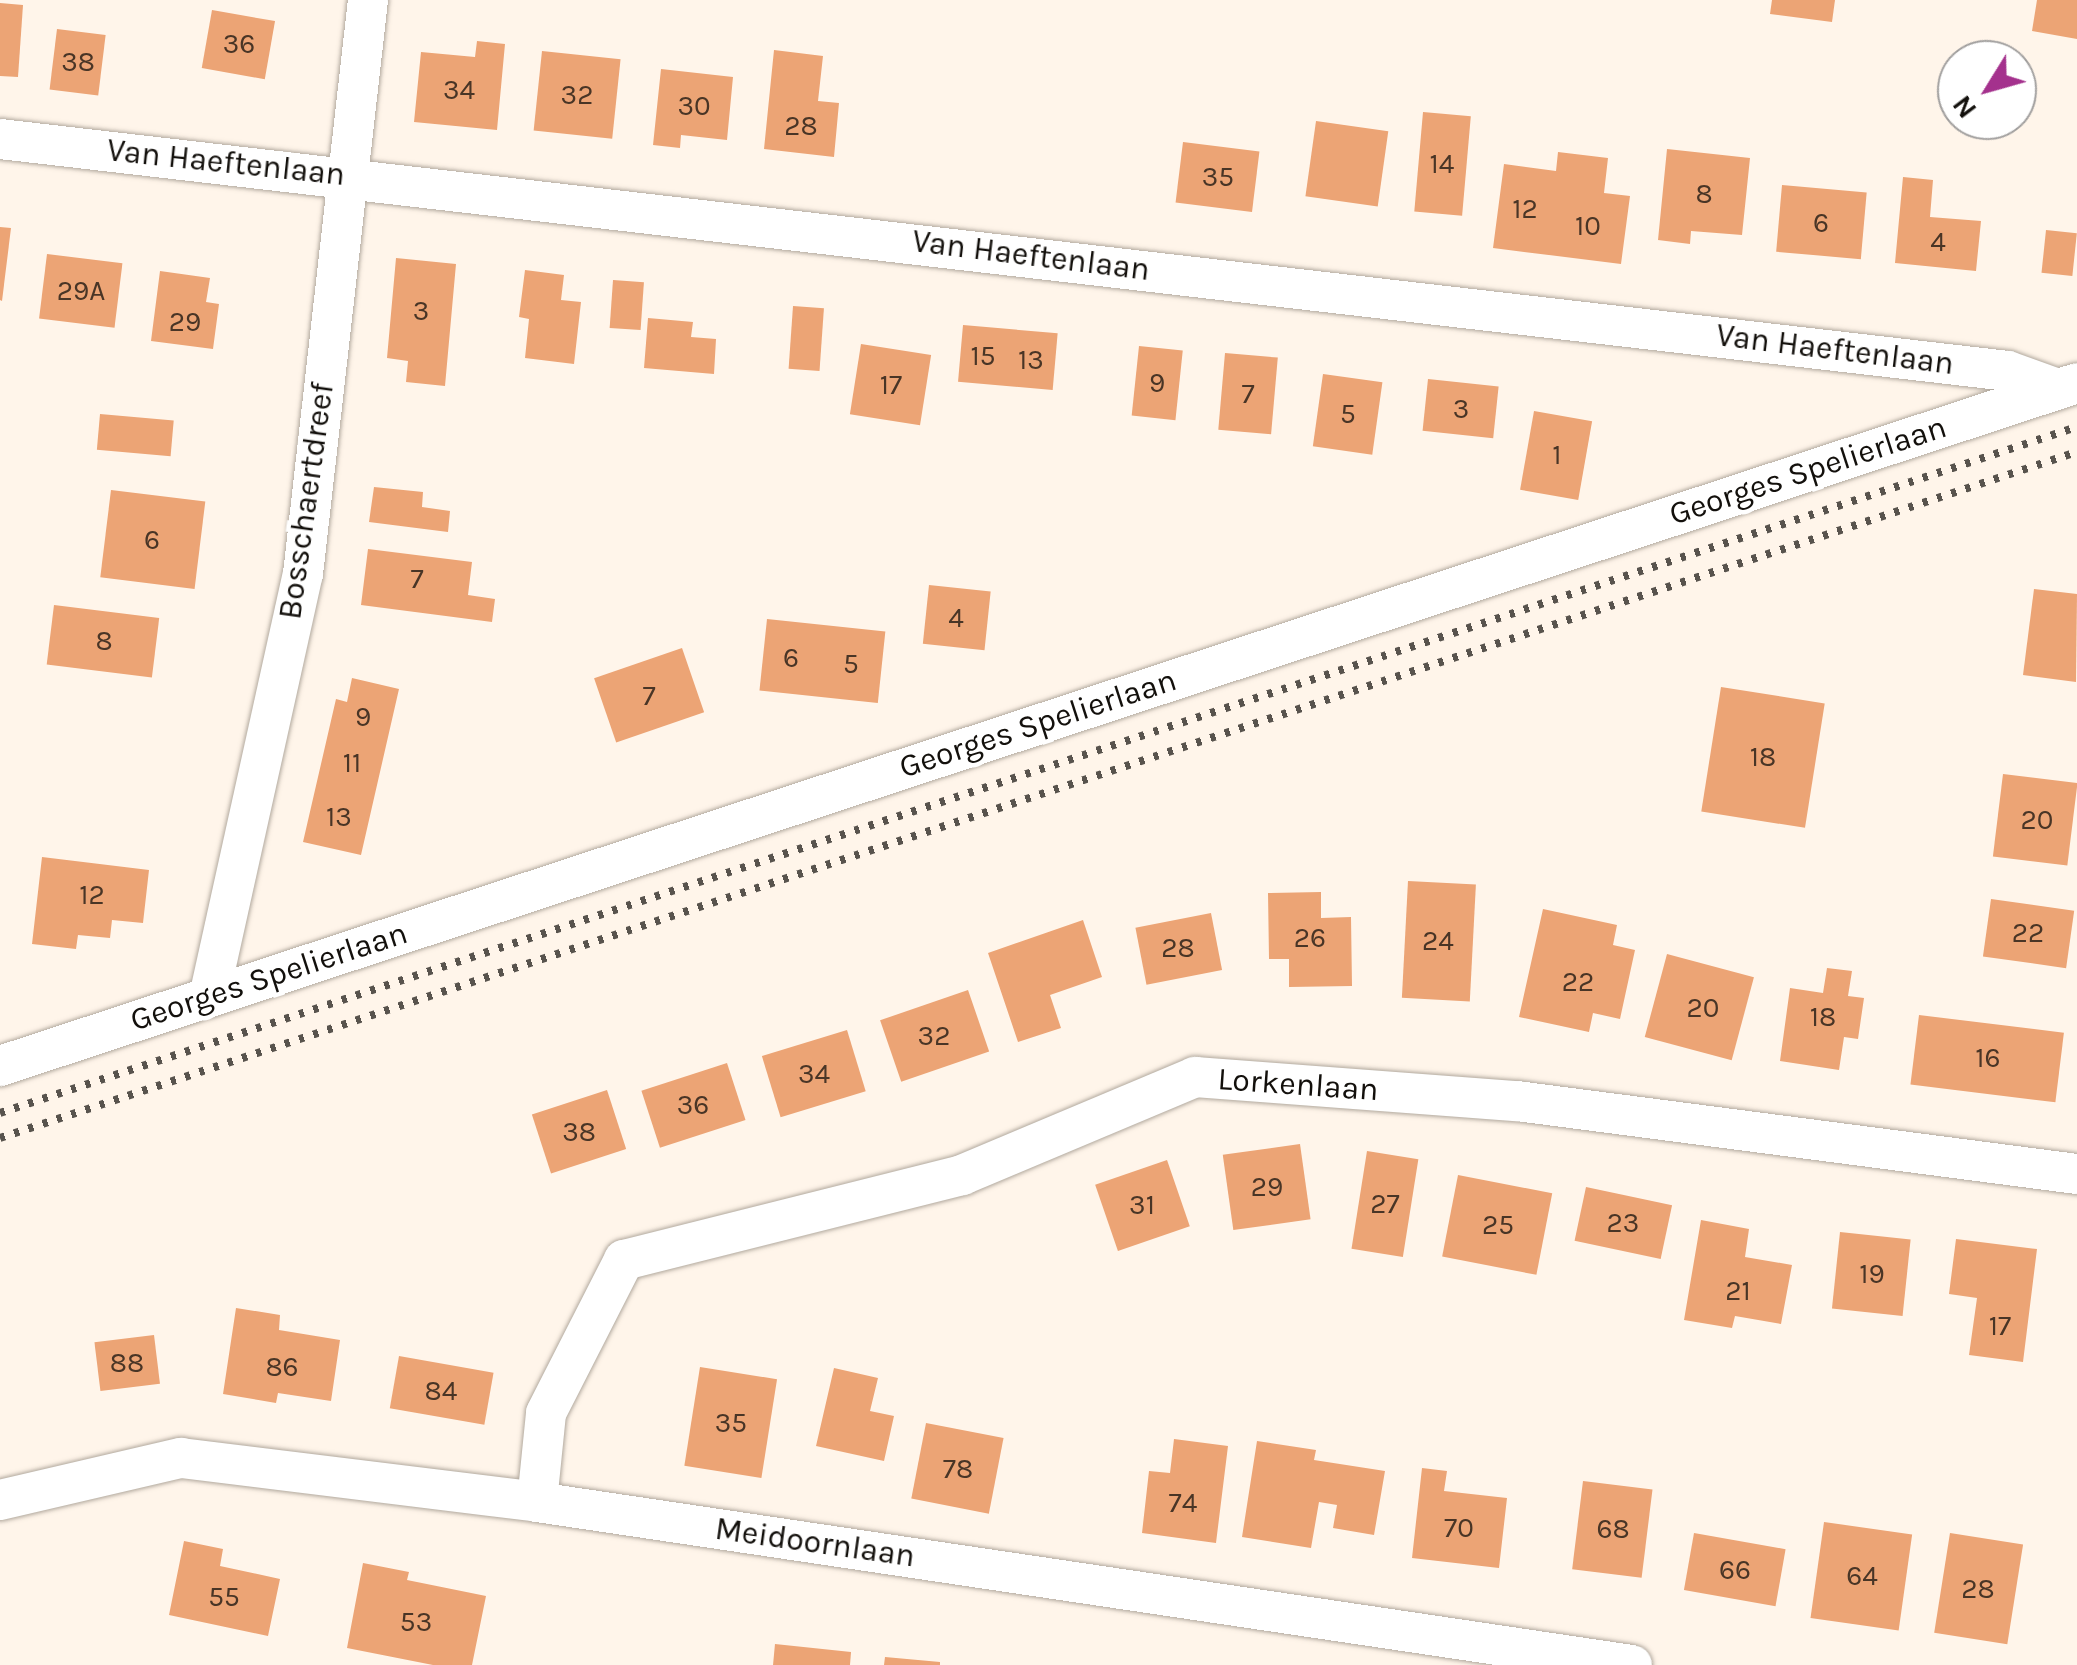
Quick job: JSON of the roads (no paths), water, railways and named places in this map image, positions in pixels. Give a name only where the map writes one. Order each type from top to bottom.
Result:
[{"type":"street","name":"Bosschaertdreef","points":[[209,997],[302,574],[344,176],[368,0]]},
{"type":"street","name":"Van Haeftenlaan","points":[[0,139],[2008,371],[2067,386]]},
{"type":"street","name":"Georges Spelierlaan","points":[[0,1066],[2067,386]]},
{"type":"street","name":"Lorkenlaan","points":[[537,1502],[546,1413],[624,1260],[962,1176],[1195,1077],[1518,1101],[2077,1174]]},
{"type":"street","name":"Meidoornlaan","points":[[0,1500],[181,1458],[537,1502],[1632,1665]]},
{"type":"railway","points":[[0,1113],[2077,427]]},
{"type":"railway","points":[[0,1138],[2077,452]]}]
